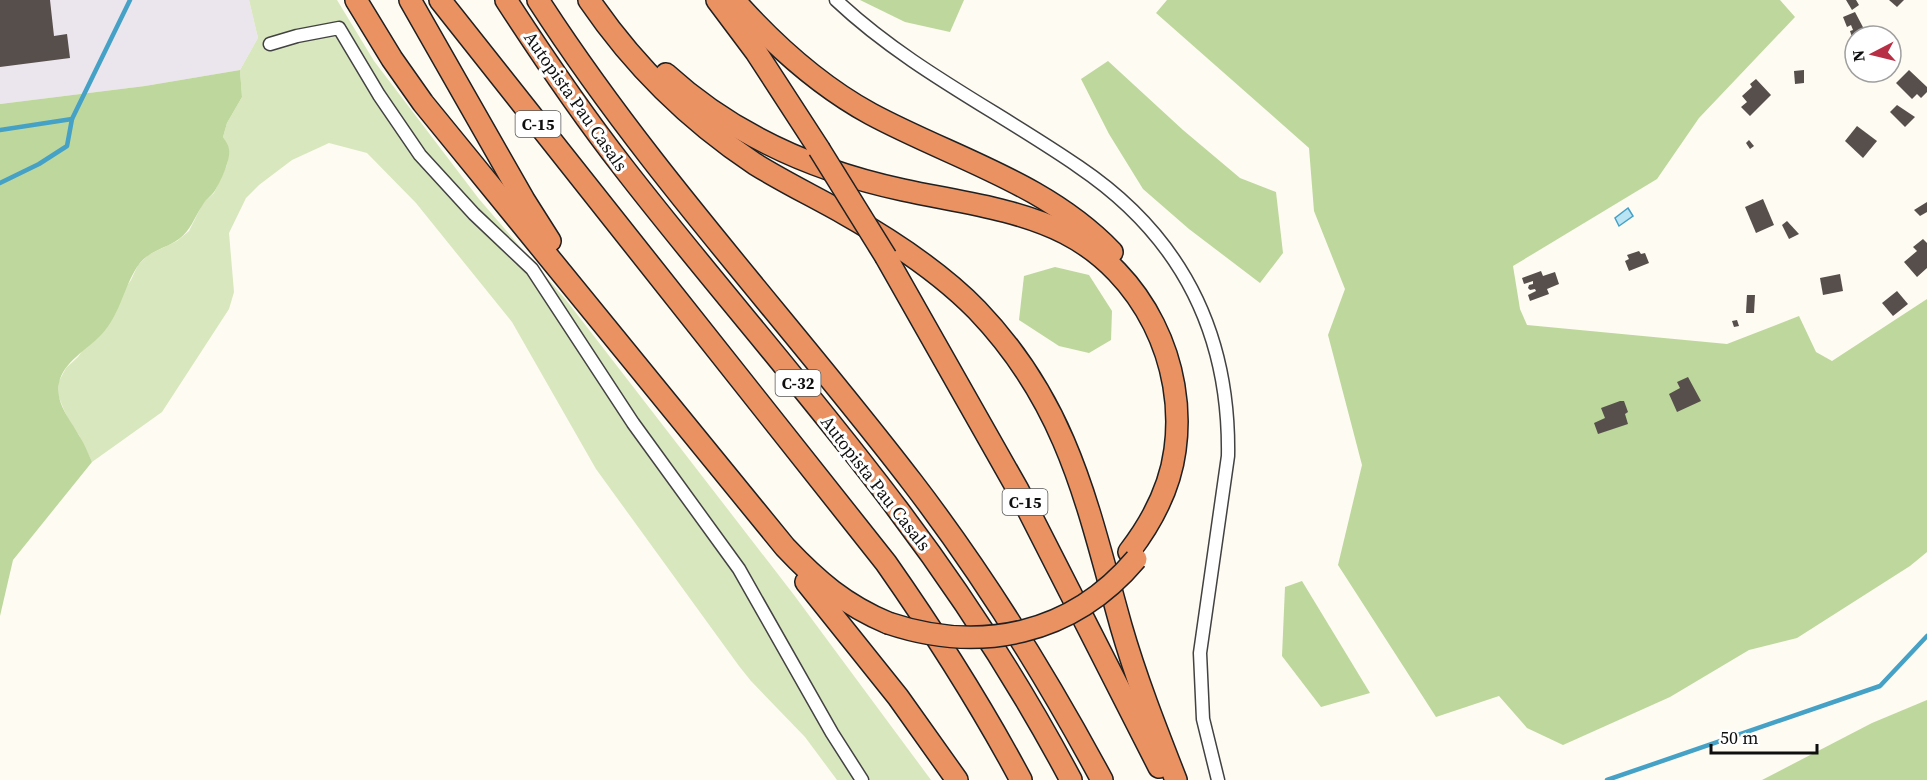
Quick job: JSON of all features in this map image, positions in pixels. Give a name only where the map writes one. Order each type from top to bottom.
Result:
[{"type":"highway","points":[[356,0],[423,103],[714,462],[785,547],[819,581],[840,598],[866,614],[952,628],[985,628],[1019,622],[1051,611],[1085,593],[1133,556],[1160,525],[1179,477],[1184,452],[1187,425],[1186,402],[1176,352],[1167,329],[1144,289],[1100,239],[1064,210],[1012,181],[900,129],[844,98],[789,56],[734,0]]},
{"type":"highway","points":[[410,0],[524,201],[568,266],[804,553],[845,590],[889,619]]},
{"type":"highway","name":"C-15","points":[[440,0],[886,563],[948,653],[1022,780]]},
{"type":"highway","name":"Autopista Pau Casals","points":[[507,0],[536,46],[621,165],[852,449],[940,566],[974,615],[1019,688],[1071,780]]},
{"type":"highway","name":"Autopista Pau Casals","points":[[538,0],[647,154],[869,427],[958,545],[1037,666],[1102,780]]},
{"type":"highway","points":[[589,0],[636,61],[699,124],[757,165],[845,214],[932,271],[975,308],[1018,358],[1037,386],[1068,447],[1089,510],[1134,667],[1176,780]]},
{"type":"highway","points":[[600,0],[644,53],[682,89],[723,120],[756,139],[795,158],[864,181],[1028,218],[1066,234],[1084,245],[1122,278],[1136,295],[1159,334],[1173,378],[1178,425],[1173,462],[1162,496],[1133,556]]},
{"type":"highway","name":"C-15","points":[[717,0],[756,52],[886,257],[1018,490],[1150,753],[1166,780]]},
{"type":"highway","points":[[714,462],[776,546],[891,688],[957,780]]},
{"type":"highway","points":[[1150,753],[1159,780]]},
{"type":"street","points":[[836,0],[886,42],[1081,168],[1141,218],[1162,242],[1193,292],[1218,356],[1228,423],[1228,456],[1200,653],[1203,719],[1218,780]]},
{"type":"street","points":[[270,44],[339,28],[379,95],[420,155],[474,214],[532,269],[633,423],[739,569],[832,734],[862,780]]},
{"type":"shaded area","points":[[0,0],[249,0],[258,38],[240,70],[145,86],[0,104]]},
{"type":"green space","points":[[249,0],[337,0],[374,61],[479,199],[566,300],[794,595],[931,780],[837,780],[805,737],[739,666],[596,469],[512,322],[416,203],[367,153],[329,143],[292,160],[246,198],[229,233],[234,292],[229,309],[162,412],[92,462],[64,410],[58,395],[59,381],[66,368],[78,357],[131,280],[138,265],[148,255],[177,241],[189,231],[203,203],[214,193],[227,165],[229,149],[223,137],[227,123],[242,97],[240,70],[258,38]]},
{"type":"green space","points":[[860,0],[964,0],[950,32],[905,22]]},
{"type":"green space","points":[[1167,0],[1780,0],[1795,17],[1699,118],[1657,179],[1513,266],[1520,309],[1527,325],[1727,344],[1799,316],[1816,352],[1832,361],[1927,299],[1927,552],[1910,566],[1797,638],[1749,650],[1670,697],[1563,745],[1527,728],[1499,696],[1436,717],[1338,565],[1362,465],[1328,335],[1345,289],[1314,211],[1309,148],[1156,13]]},
{"type":"green space","points":[[1108,61],[1183,130],[1240,178],[1276,192],[1283,253],[1260,283],[1189,229],[1143,189],[1109,134],[1081,79]]},
{"type":"green space","points":[[240,70],[242,97],[227,123],[223,137],[229,154],[214,192],[203,204],[183,235],[141,262],[132,275],[113,319],[101,335],[71,362],[61,375],[59,398],[92,462],[13,560],[0,616],[0,104],[145,86]]},
{"type":"green space","points":[[1055,267],[1089,275],[1112,311],[1111,340],[1089,353],[1059,346],[1019,320],[1024,276]]},
{"type":"green space","points":[[1302,581],[1370,693],[1321,707],[1282,656],[1285,587]]},
{"type":"green space","points":[[1927,700],[1927,780],[1762,780],[1872,723]]},
{"type":"water","points":[[1628,208],[1633,216],[1619,226],[1615,218]]},
{"type":"building","points":[[0,0],[50,0],[54,36],[67,34],[70,58],[0,67]]},
{"type":"building","points":[[1846,0],[1856,0],[1859,5],[1852,10]]},
{"type":"building","points":[[1889,0],[1904,0],[1897,7]]},
{"type":"building","points":[[1855,12],[1861,24],[1846,24],[1843,17]]},
{"type":"building","points":[[1804,70],[1804,83],[1795,84],[1794,71]]},
{"type":"building","points":[[1909,70],[1927,87],[1927,92],[1921,98],[1917,94],[1912,99],[1897,84],[1903,84],[1903,76]]},
{"type":"building","points":[[1756,79],[1771,95],[1750,116],[1741,107],[1747,102],[1742,96],[1752,87],[1750,84]]},
{"type":"building","points":[[1897,105],[1915,117],[1905,127],[1890,112]]},
{"type":"building","points":[[1857,126],[1877,141],[1863,158],[1845,141]]},
{"type":"building","points":[[1749,140],[1754,146],[1750,149],[1746,143]]},
{"type":"building","points":[[1763,199],[1774,225],[1756,233],[1745,207]]},
{"type":"building","points":[[1927,202],[1927,212],[1920,216],[1914,210]]},
{"type":"building","points":[[1787,221],[1799,234],[1789,239],[1782,225]]},
{"type":"building","points":[[1923,239],[1927,243],[1927,268],[1917,277],[1904,262],[1917,251],[1913,247]]},
{"type":"building","points":[[1639,251],[1641,254],[1645,253],[1649,263],[1629,271],[1625,261],[1629,259],[1627,255]]},
{"type":"building","points":[[1541,271],[1543,276],[1555,272],[1559,284],[1547,289],[1549,294],[1530,301],[1528,295],[1536,291],[1528,288],[1533,281],[1524,284],[1522,278]]},
{"type":"building","points":[[1840,274],[1843,291],[1823,295],[1820,278]]},
{"type":"building","points":[[1897,291],[1908,304],[1893,316],[1882,303]]},
{"type":"building","points":[[1747,295],[1755,295],[1754,313],[1746,313]]},
{"type":"building","points":[[1737,320],[1739,326],[1734,327],[1732,321]]},
{"type":"building","points":[[1688,377],[1701,401],[1677,412],[1669,394],[1680,388],[1677,382]]},
{"type":"building","points":[[1624,401],[1628,412],[1625,414],[1628,424],[1598,434],[1594,423],[1605,418],[1601,408]]},
{"type":"waterway","points":[[0,183],[39,164],[67,146],[72,119],[130,0]]},
{"type":"waterway","points":[[0,130],[72,119]]},
{"type":"waterway","points":[[1607,780],[1880,686],[1927,636]]}]
